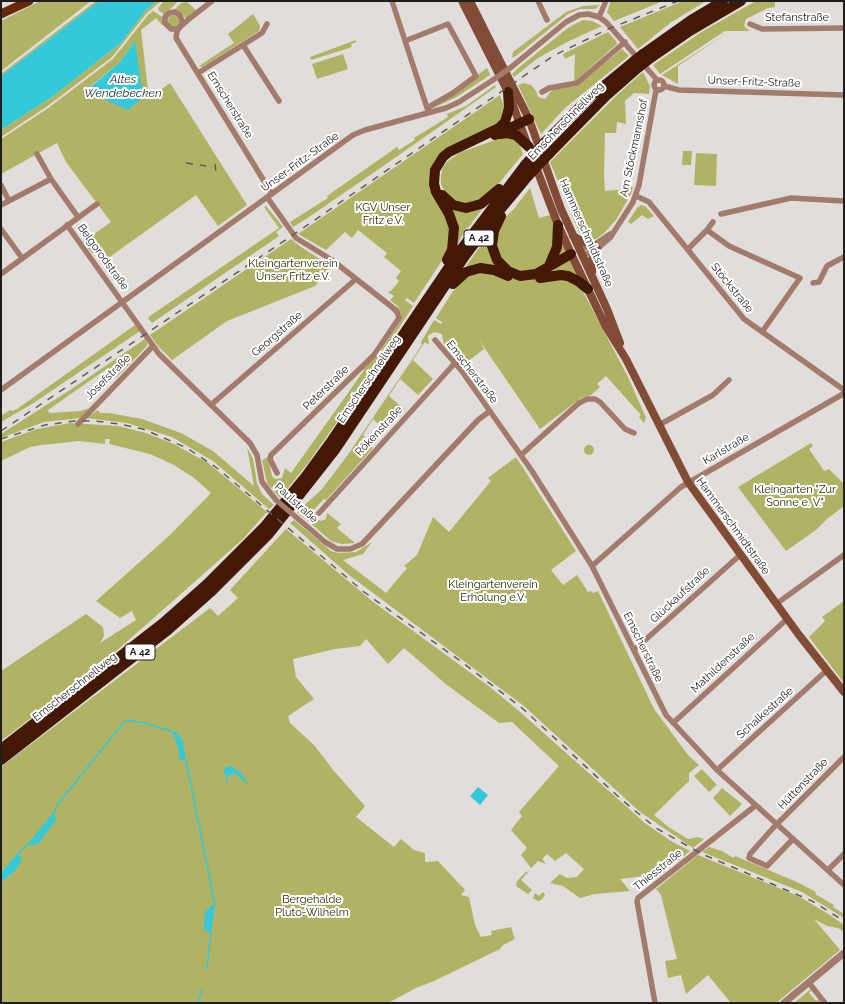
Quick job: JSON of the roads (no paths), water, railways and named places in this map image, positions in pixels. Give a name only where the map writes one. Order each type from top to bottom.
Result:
[{"type":"highway","name":"Emscherschnellweg","points":[[1,749],[164,623],[252,540],[287,500],[330,442],[439,281],[488,212],[545,142],[589,98],[636,64],[691,20],[724,1]]},
{"type":"highway","name":"Emscherschnellweg","points":[[645,57],[741,1]]},
{"type":"highway","name":"Emscherschnellweg","points":[[1,760],[168,630],[212,591],[269,534],[335,450],[490,222],[529,175],[636,64]]},
{"type":"highway","points":[[508,92],[508,114],[505,122],[497,131],[457,150],[445,159],[441,165],[437,182],[440,192],[448,202],[466,208],[481,204],[495,194],[512,174],[525,165]]},
{"type":"highway","points":[[439,281],[442,269],[452,250],[454,234],[449,214],[436,192],[434,184],[435,170],[442,157],[449,152],[524,119]]},
{"type":"highway","points":[[497,131],[512,133],[529,146]]},
{"type":"highway","points":[[529,175],[497,224],[492,238],[494,254],[502,266],[508,271],[520,276],[536,274],[549,266],[577,255]]},
{"type":"highway","points":[[549,266],[556,252],[558,225]]},
{"type":"highway","points":[[540,278],[577,255]]},
{"type":"highway","points":[[434,304],[443,296],[459,276],[476,269],[494,270],[521,280],[561,275],[568,276],[578,281],[588,289]]},
{"type":"main road","points":[[1,14],[29,1]]},
{"type":"main road","points":[[462,1],[508,92],[524,119]]},
{"type":"main road","points":[[470,1],[524,119]]},
{"type":"main road","name":"Hammerschmidtstraße","points":[[524,119],[529,146],[558,225],[592,276],[611,317],[626,359]]},
{"type":"main road","name":"Hammerschmidtstraße","points":[[524,119],[572,236],[588,289],[606,327],[626,359],[688,482],[787,619],[826,671],[844,692]]},
{"type":"main road","points":[[572,236],[596,247],[592,259],[592,276]]},
{"type":"street","name":"Emscherstraße","points":[[212,1],[180,27],[176,32],[176,38],[296,238],[332,260],[392,307],[398,315]]},
{"type":"street","points":[[392,1],[428,110]]},
{"type":"street","points":[[538,1],[547,20]]},
{"type":"street","points":[[606,1],[599,17],[606,22],[625,42],[657,80],[663,82],[664,86],[661,90],[656,90],[654,85],[657,80]]},
{"type":"street","name":"Unser-Fritz-Straße","points":[[1,390],[360,132],[428,110],[454,105],[510,68],[573,18],[588,14],[599,17]]},
{"type":"street","points":[[198,73],[262,33],[267,24]]},
{"type":"street","name":"Unser-Fritz-Straße","points":[[405,42],[448,24],[476,76],[428,110]]},
{"type":"street","name":"Stefanstraße","points":[[750,24],[762,29],[844,28]]},
{"type":"street","points":[[542,92],[548,88],[577,83],[625,42]]},
{"type":"street","points":[[243,45],[280,101]]},
{"type":"street","name":"Unser-Fritz-Straße","points":[[664,86],[679,90],[844,95]]},
{"type":"street","name":"Am Stöckmannshof","points":[[577,255],[596,247],[615,230],[627,214],[636,196],[656,90]]},
{"type":"street","points":[[37,154],[51,180],[78,218]]},
{"type":"street","points":[[1,205],[51,180]]},
{"type":"street","points":[[1,184],[9,201]]},
{"type":"street","name":"Stöckstraße","points":[[636,196],[649,202],[744,319],[844,393]]},
{"type":"street","points":[[721,214],[791,198],[844,201]]},
{"type":"street","name":"Belgorodstraße","points":[[1,274],[97,204]]},
{"type":"street","points":[[688,249],[713,222]]},
{"type":"street","name":"Belgorodstraße","points":[[68,225],[123,301]]},
{"type":"street","points":[[1,229],[22,258]]},
{"type":"street","points":[[707,230],[729,246],[800,278],[762,332]]},
{"type":"street","points":[[813,283],[819,282],[827,266],[844,257]]},
{"type":"street","name":"Georgstraße","points":[[212,404],[356,279]]},
{"type":"street","name":"Paulstraße","points":[[123,301],[153,346],[250,442],[256,455],[262,482],[276,500],[325,542],[337,549],[350,549],[362,544],[478,420],[490,411]]},
{"type":"street","name":"Peterstraße","points":[[277,472],[270,459],[271,455],[374,355],[398,322],[398,315]]},
{"type":"street","name":"Emscherstraße","points":[[436,340],[455,363],[521,455],[592,566],[661,706],[673,723],[717,770],[844,885]]},
{"type":"street","name":"Josefstraße","points":[[78,424],[153,346]]},
{"type":"street","name":"Rökenstraße","points":[[319,513],[455,363]]},
{"type":"street","points":[[659,425],[713,395],[729,380]]},
{"type":"street","name":"Karlstraße","points":[[592,566],[688,482],[844,393]]},
{"type":"street","points":[[521,455],[579,403],[587,399],[595,399],[600,402],[625,429],[634,432]]},
{"type":"street","name":"Glückaufstraße","points":[[634,650],[740,555]]},
{"type":"street","points":[[776,604],[844,555]]},
{"type":"street","name":"Mathildenstraße","points":[[673,723],[787,619]]},
{"type":"street","name":"Schalkestraße","points":[[717,770],[826,671]]},
{"type":"street","name":"Hüttenstraße","points":[[777,825],[844,757]]},
{"type":"street","name":"Thiesstraße","points":[[655,1003],[637,901],[638,898],[756,806]]},
{"type":"street","points":[[777,825],[750,854],[748,857],[749,860],[768,866],[793,839]]},
{"type":"street","points":[[828,870],[844,854]]},
{"type":"street","points":[[784,1003],[844,953]]},
{"type":"street","points":[[809,983],[826,1003]]},
{"type":"water","points":[[99,1],[157,1],[146,10],[121,43],[52,97],[1,130],[1,76]]},
{"type":"water","name":"Altes Wendebecken","points":[[135,41],[143,97],[128,110],[86,91],[120,62]]},
{"type":"water","points":[[175,731],[182,739],[186,760],[180,760],[178,747],[173,734]]},
{"type":"water","points":[[231,766],[242,774],[249,785],[234,773],[228,776],[227,785],[226,775],[223,772],[226,767]]},
{"type":"water","points":[[478,787],[488,795],[480,805],[470,796]]},
{"type":"water","points":[[54,812],[56,820],[38,844],[26,846]]},
{"type":"water","points":[[18,853],[21,856],[21,862],[14,872],[1,882],[1,873]]},
{"type":"water","points":[[215,905],[211,934],[204,929],[205,912],[211,906]]},
{"type":"waterway","points":[[54,812],[57,805],[124,722],[130,721],[144,723],[174,732]]},
{"type":"waterway","points":[[186,760],[215,905]]},
{"type":"waterway","points":[[18,853],[26,846]]},
{"type":"waterway","points":[[207,968],[211,934]]},
{"type":"waterway","points":[[198,1003],[202,989]]},
{"type":"railway","points":[[1,431],[290,237],[553,56],[606,30],[678,1]]},
{"type":"railway","points":[[186,163],[206,166]]},
{"type":"railway","points":[[215,164],[216,172]]},
{"type":"railway","points":[[1,439],[45,425],[74,421],[94,421],[120,424],[143,429],[187,448],[217,468],[364,592],[459,660],[522,708],[622,800],[656,828],[702,854],[812,901],[844,921]]},
{"type":"park label","name":"KGV Unser Fritz e.V.","points":[[383,214]]},
{"type":"park label","name":"Kleingartenverein Unser Fritz e.V.","points":[[293,270]]},
{"type":"park label","name":"Kleingarten \"Zur Sonne e. V.\"","points":[[795,496]]},
{"type":"park label","name":"Kleingartenverein Erholung e.V.","points":[[493,591]]},
{"type":"park label","name":"Bergehalde Pluto-Wilhelm","points":[[312,906]]}]
